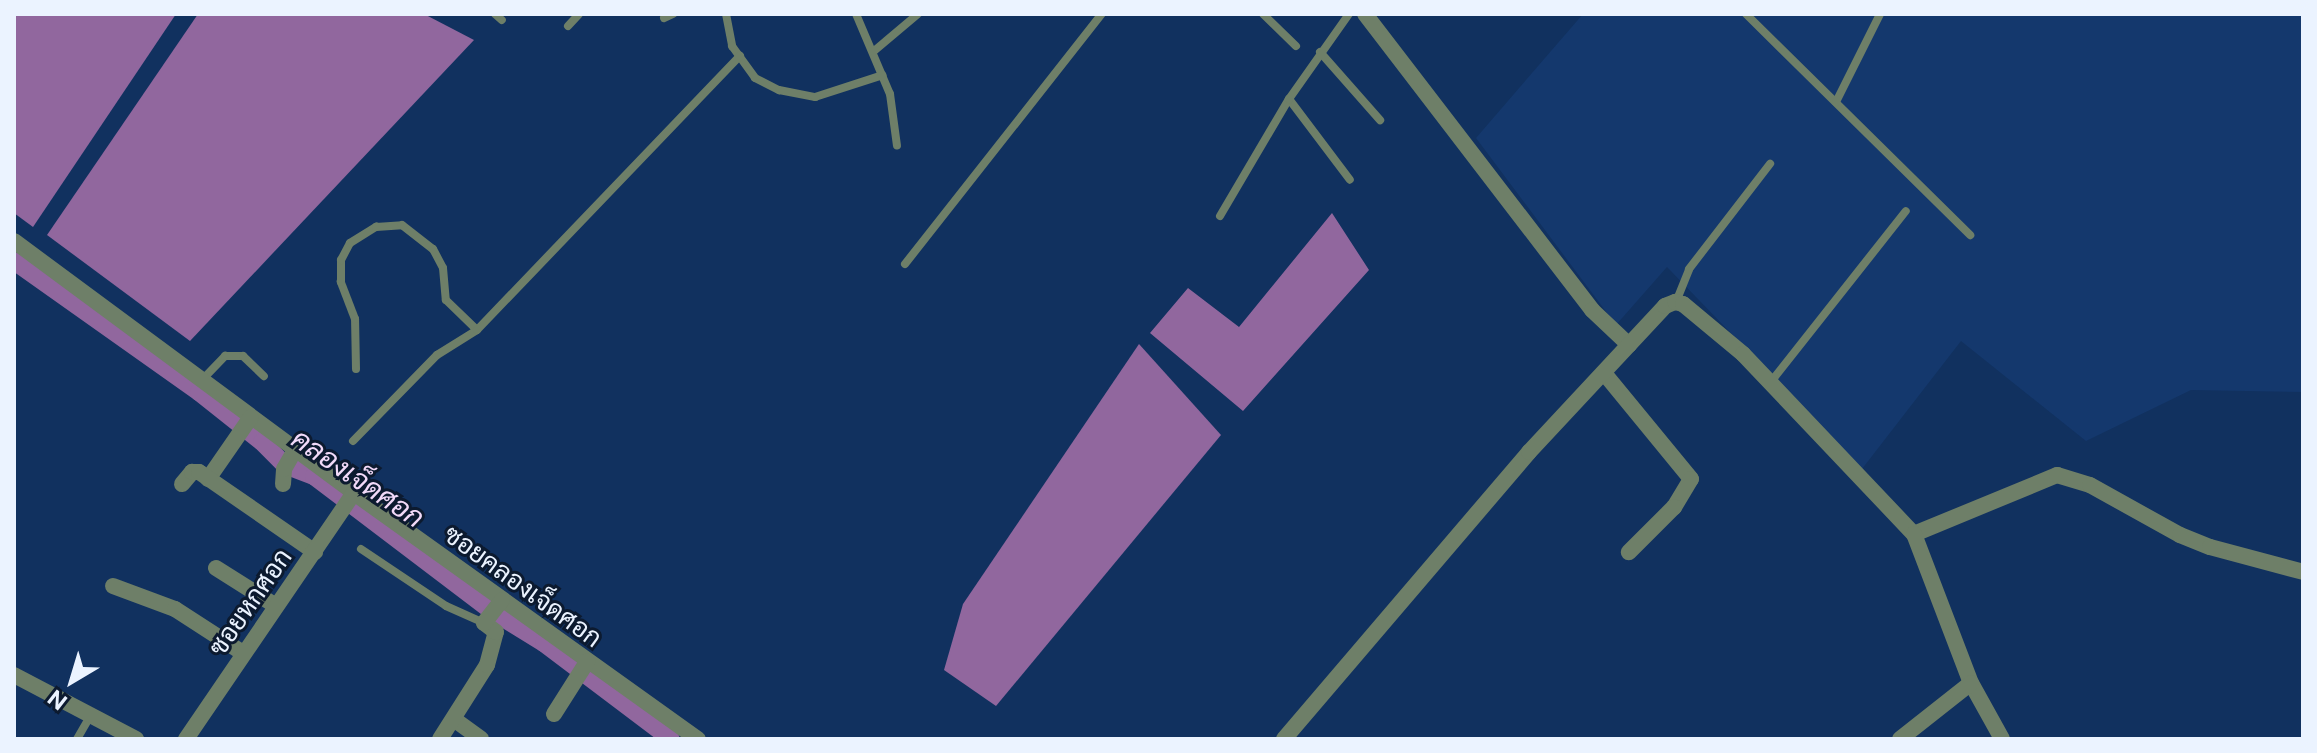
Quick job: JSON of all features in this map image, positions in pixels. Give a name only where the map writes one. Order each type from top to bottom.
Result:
[{"type":"street","points":[[1365,14],[1592,310],[1629,345]]},
{"type":"street","name":"ซอยคลองเจ็ดศอก","points":[[14,241],[201,381],[244,427],[288,465],[354,493],[500,602],[698,739]]},
{"type":"street","points":[[1292,736],[1529,452],[1665,306],[1675,302],[1683,304],[1743,354],[1914,534],[1971,683],[2002,739]]},
{"type":"street","points":[[1604,373],[1691,479],[1674,507],[1629,552]]},
{"type":"street","points":[[208,479],[244,427]]},
{"type":"street","points":[[182,484],[192,472],[199,472],[287,536],[309,548]]},
{"type":"street","points":[[1914,534],[2057,475],[2090,485],[2180,535],[2210,547],[2303,572]]},
{"type":"street","name":"ซอยหกศอก","points":[[186,739],[238,649],[309,548],[354,493]]},
{"type":"street","points":[[216,568],[271,603]]},
{"type":"street","points":[[113,586],[175,609],[238,649]]},
{"type":"street","points":[[440,739],[455,720],[495,646],[496,632],[485,621],[500,602]]},
{"type":"street","points":[[554,714],[587,662]]},
{"type":"street","points":[[14,675],[136,739]]},
{"type":"street","points":[[1900,739],[1971,683]]},
{"type":"street","points":[[455,720],[481,739]]},
{"type":"lane","points":[[568,26],[579,14]]},
{"type":"lane","points":[[726,14],[732,46],[755,78],[779,90],[815,97],[883,75]]},
{"type":"lane","points":[[856,14],[890,94],[897,146]]},
{"type":"lane","points":[[874,51],[918,14]]},
{"type":"lane","points":[[905,264],[1102,14]]},
{"type":"lane","points":[[1263,14],[1296,46]]},
{"type":"lane","points":[[1220,216],[1289,99],[1349,14]]},
{"type":"lane","points":[[1746,14],[1970,235]]},
{"type":"lane","points":[[1836,102],[1880,14]]},
{"type":"lane","points":[[1320,52],[1380,120]]},
{"type":"lane","points":[[353,441],[437,355],[477,330],[740,56]]},
{"type":"lane","points":[[1289,99],[1350,180]]},
{"type":"lane","points":[[1675,302],[1689,269],[1770,164]]},
{"type":"lane","points":[[1770,383],[1906,211]]},
{"type":"lane","points":[[356,369],[355,319],[341,282],[341,260],[350,243],[376,227],[402,225],[433,249],[443,268],[446,300],[477,330]]},
{"type":"lane","points":[[201,381],[225,356],[243,356],[264,376]]},
{"type":"lane","points":[[361,549],[446,606],[485,621]]},
{"type":"lane","points":[[77,739],[91,715]]},
{"type":"shaded area","points":[[14,14],[176,14],[33,227],[14,213]]},
{"type":"shaded area","points":[[198,14],[424,14],[474,40],[190,341],[47,235]]},
{"type":"shaded area","points":[[1583,14],[2303,14],[2303,392],[2191,390],[2086,441],[1961,341],[1862,469],[1667,267],[1616,325],[1476,138]]},
{"type":"shaded area","points":[[1332,213],[1369,270],[1243,411],[1150,333],[1188,288],[1239,327]]},
{"type":"shaded area","points":[[1139,344],[1221,435],[996,706],[944,670],[963,604]]},
{"type":"waterway","name":"คลองเจ็ดศอก","points":[[14,261],[199,392],[262,442],[285,465],[314,476],[492,611],[544,643],[671,739]]}]
